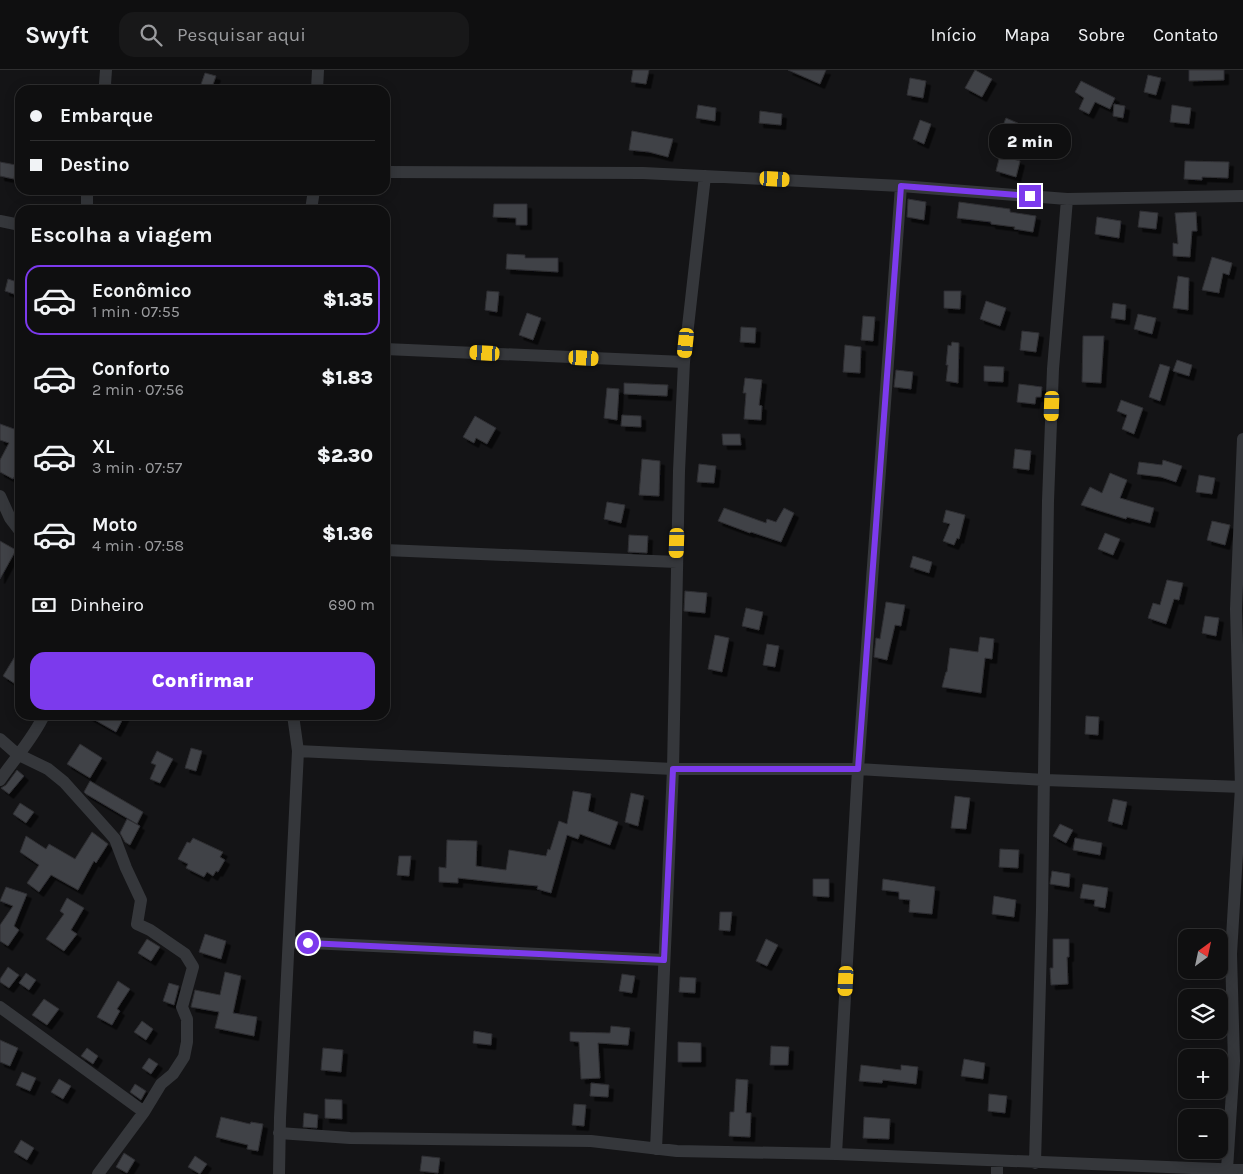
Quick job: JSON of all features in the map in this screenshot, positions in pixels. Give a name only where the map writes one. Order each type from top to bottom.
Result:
[{"type":"street","points":[[105,85],[106,70]]},
{"type":"street","points":[[318,70],[318,85]]},
{"type":"street","points":[[390,172],[643,173],[901,186],[1067,199],[1243,196]]},
{"type":"street","points":[[656,1149],[673,769],[679,471],[684,362],[704,176]]},
{"type":"street","points":[[836,1154],[858,769],[901,186]]},
{"type":"street","points":[[1035,1163],[1045,780],[1048,501],[1053,369],[1067,199]]},
{"type":"street","points":[[0,221],[15,224]]},
{"type":"street","points":[[390,349],[684,362]]},
{"type":"street","points":[[1227,1169],[1234,1061],[1230,954],[1242,787],[1236,609],[1243,439]]},
{"type":"street","points":[[0,496],[15,524]]},
{"type":"street","points":[[390,550],[677,562]]},
{"type":"street","points":[[0,780],[37,730],[42,720]]},
{"type":"street","points":[[279,1174],[290,942],[294,797],[298,751],[294,720]]},
{"type":"street","points":[[0,739],[18,754],[48,769],[64,782],[108,830],[115,839],[141,900],[137,924],[150,930],[185,954],[193,967],[182,1007],[187,1019],[187,1042],[184,1057],[172,1074],[161,1084],[144,1112],[98,1174]]},
{"type":"street","points":[[298,751],[673,769],[858,769],[1045,780],[1242,787]]},
{"type":"street","points":[[290,942],[664,960]]},
{"type":"street","points":[[0,1007],[144,1112]]},
{"type":"street","points":[[280,1133],[359,1138],[590,1141],[678,1151],[836,1154],[997,1168],[1035,1163],[1243,1170]]},
{"type":"building","points":[[633,70],[649,70],[646,84],[631,82]]},
{"type":"building","points":[[788,70],[826,70],[820,84]]},
{"type":"building","points":[[975,70],[992,79],[982,97],[965,88]]},
{"type":"building","points":[[1189,70],[1224,70],[1224,80],[1189,81]]},
{"type":"building","points":[[205,73],[216,76],[213,85],[201,85]]},
{"type":"building","points":[[1148,75],[1161,78],[1156,95],[1144,92]]},
{"type":"building","points":[[910,78],[926,81],[923,98],[907,95]]},
{"type":"building","points":[[1081,81],[1115,98],[1110,109],[1095,102],[1089,114],[1079,109],[1084,98],[1075,92]]},
{"type":"building","points":[[1114,104],[1125,106],[1123,118],[1113,116]]},
{"type":"building","points":[[698,105],[716,108],[715,121],[696,118]]},
{"type":"building","points":[[1172,105],[1191,108],[1189,124],[1170,122]]},
{"type":"building","points":[[760,111],[782,114],[781,125],[759,123]]},
{"type":"building","points":[[1006,118],[1029,128],[1022,143],[1000,133]]},
{"type":"building","points":[[920,120],[931,124],[924,144],[913,139]]},
{"type":"building","points":[[632,131],[673,139],[668,157],[649,152],[629,150]]},
{"type":"building","points":[[1000,155],[1020,161],[1016,177],[996,171]]},
{"type":"building","points":[[1185,161],[1229,162],[1228,178],[1202,177],[1202,180],[1184,179]]},
{"type":"building","points":[[0,162],[15,165],[14,179],[0,176]]},
{"type":"building","points":[[908,199],[926,202],[924,220],[907,217]]},
{"type":"building","points":[[959,202],[1010,209],[1010,212],[1036,216],[1033,232],[1014,229],[1015,227],[991,224],[991,222],[957,218]]},
{"type":"building","points":[[494,204],[527,204],[527,225],[516,225],[516,218],[493,217]]},
{"type":"building","points":[[1140,211],[1158,213],[1156,229],[1138,227]]},
{"type":"building","points":[[1196,212],[1197,231],[1192,231],[1190,257],[1173,256],[1173,243],[1178,244],[1175,213]]},
{"type":"building","points":[[1097,217],[1121,221],[1119,238],[1095,234]]},
{"type":"building","points":[[507,254],[525,255],[525,258],[558,258],[558,272],[506,269]]},
{"type":"building","points":[[1212,257],[1232,263],[1229,275],[1223,273],[1219,293],[1202,290]]},
{"type":"building","points":[[1178,276],[1189,278],[1188,310],[1173,308]]},
{"type":"building","points":[[8,279],[15,281],[15,294],[5,291]]},
{"type":"building","points":[[487,291],[499,292],[497,312],[485,310]]},
{"type":"building","points":[[944,291],[961,291],[960,309],[944,308]]},
{"type":"building","points":[[986,301],[1006,308],[1000,326],[980,319]]},
{"type":"building","points":[[1113,303],[1126,305],[1125,320],[1111,318]]},
{"type":"building","points":[[527,313],[541,318],[533,340],[519,335]]},
{"type":"building","points":[[1138,314],[1156,318],[1152,334],[1134,329]]},
{"type":"building","points":[[863,316],[875,317],[873,341],[861,340]]},
{"type":"building","points":[[741,327],[756,328],[755,343],[740,342]]},
{"type":"building","points":[[1022,331],[1039,333],[1036,352],[1020,350]]},
{"type":"building","points":[[1083,336],[1104,336],[1101,383],[1082,382]]},
{"type":"building","points":[[952,342],[959,343],[958,383],[946,381],[948,345],[951,346]]},
{"type":"building","points":[[845,345],[861,347],[860,373],[843,372]]},
{"type":"building","points":[[1177,360],[1192,365],[1189,376],[1173,371]]},
{"type":"building","points":[[1160,364],[1170,367],[1160,401],[1149,397]]},
{"type":"building","points":[[984,366],[1004,367],[1003,382],[984,381]]},
{"type":"building","points":[[896,370],[913,372],[911,389],[894,387]]},
{"type":"building","points":[[745,378],[762,380],[759,405],[762,406],[761,420],[744,419],[746,393],[743,393]]},
{"type":"building","points":[[624,383],[668,385],[667,396],[624,394]]},
{"type":"building","points":[[1019,384],[1042,387],[1041,397],[1036,397],[1035,404],[1017,402]]},
{"type":"building","points":[[607,388],[619,389],[617,420],[604,418]]},
{"type":"building","points":[[1121,400],[1143,408],[1134,434],[1122,429],[1127,415],[1117,411]]},
{"type":"building","points":[[622,415],[641,416],[641,427],[621,426]]},
{"type":"building","points":[[475,416],[496,428],[487,444],[476,438],[474,443],[463,437]]},
{"type":"building","points":[[0,424],[15,429],[15,476],[13,479],[0,472],[0,460],[9,443],[0,440]]},
{"type":"building","points":[[722,434],[740,434],[741,445],[723,445]]},
{"type":"building","points":[[1015,449],[1031,451],[1029,470],[1013,468]]},
{"type":"building","points":[[642,459],[660,461],[659,496],[639,495]]},
{"type":"building","points":[[1163,460],[1182,466],[1176,482],[1161,477],[1137,474],[1139,462],[1162,465]]},
{"type":"building","points":[[699,464],[716,466],[714,483],[697,482]]},
{"type":"building","points":[[1110,473],[1127,480],[1120,498],[1154,508],[1150,523],[1127,517],[1126,519],[1081,505],[1090,487],[1102,493]]},
{"type":"building","points":[[1199,475],[1215,478],[1212,494],[1196,492]]},
{"type":"building","points":[[607,502],[625,505],[621,523],[604,519]]},
{"type":"building","points":[[724,508],[766,523],[767,519],[776,522],[784,508],[794,513],[781,542],[718,521]]},
{"type":"building","points":[[946,510],[965,515],[959,539],[957,538],[954,545],[943,541],[950,524],[943,522]]},
{"type":"building","points":[[1212,521],[1230,525],[1225,545],[1207,540]]},
{"type":"building","points":[[1105,533],[1120,539],[1113,555],[1098,549]]},
{"type":"building","points":[[629,535],[648,536],[647,553],[628,552]]},
{"type":"building","points":[[0,541],[15,549],[15,552],[0,579]]},
{"type":"building","points":[[913,556],[932,562],[929,573],[910,567]]},
{"type":"building","points":[[1167,580],[1183,583],[1179,600],[1174,599],[1166,624],[1148,618],[1153,603],[1160,605]]},
{"type":"building","points":[[685,591],[707,593],[705,613],[684,611]]},
{"type":"building","points":[[886,602],[905,605],[901,626],[895,625],[887,660],[874,657],[876,638],[880,639]]},
{"type":"building","points":[[746,608],[763,612],[759,630],[742,626]]},
{"type":"building","points":[[1205,616],[1219,618],[1216,636],[1202,633]]},
{"type":"building","points":[[715,635],[729,638],[722,672],[708,669]]},
{"type":"building","points":[[980,637],[994,639],[992,659],[985,658],[981,693],[942,687],[947,672],[950,648],[978,652]]},
{"type":"building","points":[[767,644],[779,646],[775,667],[763,665]]},
{"type":"building","points":[[15,656],[15,684],[3,676]]},
{"type":"building","points":[[1086,716],[1099,717],[1098,735],[1085,734]]},
{"type":"building","points":[[95,720],[122,720],[116,732]]},
{"type":"building","points":[[80,744],[102,758],[90,778],[67,764]]},
{"type":"building","points":[[191,748],[202,751],[196,771],[185,768]]},
{"type":"building","points":[[157,751],[173,759],[160,783],[150,779],[156,765],[151,763]]},
{"type":"building","points":[[17,770],[24,776],[9,794],[1,788],[6,785]]},
{"type":"building","points":[[90,781],[143,812],[137,824],[86,794],[84,792]]},
{"type":"building","points":[[573,791],[591,794],[588,811],[618,822],[610,845],[580,834],[578,839],[567,835],[551,893],[537,889],[538,886],[458,878],[458,883],[439,882],[439,867],[446,868],[447,840],[477,841],[476,866],[506,870],[509,850],[546,856],[548,849],[550,850],[559,821],[567,824]]},
{"type":"building","points":[[631,793],[644,796],[638,826],[625,822]]},
{"type":"building","points":[[955,796],[970,798],[966,829],[951,828]]},
{"type":"building","points":[[1113,799],[1127,802],[1122,825],[1108,821]]},
{"type":"building","points":[[20,803],[34,812],[26,823],[13,814]]},
{"type":"building","points":[[127,819],[140,826],[130,845],[125,842],[120,833]]},
{"type":"building","points":[[1060,824],[1073,830],[1066,843],[1053,836]]},
{"type":"building","points":[[92,832],[108,844],[96,863],[94,861],[78,890],[51,875],[39,892],[27,883],[39,865],[20,852],[26,836],[46,849],[49,844],[75,859]]},
{"type":"building","points":[[193,838],[223,852],[220,857],[225,860],[218,872],[216,871],[213,876],[207,872],[204,877],[186,868],[188,864],[178,859],[187,842],[190,843]]},
{"type":"building","points":[[1075,838],[1102,843],[1100,855],[1073,850]]},
{"type":"building","points":[[1000,849],[1019,850],[1018,868],[999,867]]},
{"type":"building","points":[[399,856],[411,856],[409,876],[397,875]]},
{"type":"building","points":[[1052,871],[1070,874],[1069,887],[1050,884]]},
{"type":"building","points":[[813,879],[829,879],[829,897],[813,896]]},
{"type":"building","points":[[883,879],[935,887],[932,914],[909,912],[910,900],[899,899],[899,892],[882,890]]},
{"type":"building","points":[[1083,884],[1108,888],[1105,908],[1094,906],[1095,900],[1080,898]]},
{"type":"building","points":[[6,887],[27,894],[14,926],[19,930],[8,946],[0,941],[0,925],[13,906],[0,901]]},
{"type":"building","points":[[994,896],[1016,900],[1014,917],[992,914]]},
{"type":"building","points":[[67,898],[84,908],[71,930],[77,934],[64,951],[46,939],[64,914],[60,911]]},
{"type":"building","points":[[720,912],[732,912],[730,931],[719,930]]},
{"type":"building","points":[[205,934],[226,941],[221,959],[199,952]]},
{"type":"building","points":[[147,939],[160,947],[151,961],[138,953]]},
{"type":"building","points":[[766,939],[778,945],[767,966],[756,961]]},
{"type":"building","points":[[1053,939],[1069,939],[1069,957],[1067,957],[1068,984],[1051,985],[1050,968],[1053,968]]},
{"type":"building","points":[[8,967],[19,975],[9,988],[0,982]]},
{"type":"building","points":[[225,972],[241,976],[233,1013],[257,1017],[254,1036],[215,1028],[219,1012],[191,1007],[195,990],[220,995]]},
{"type":"building","points":[[26,973],[36,980],[29,990],[19,983]]},
{"type":"building","points":[[622,974],[635,976],[632,993],[619,991]]},
{"type":"building","points":[[680,977],[696,978],[695,993],[679,992]]},
{"type":"building","points":[[118,981],[130,989],[117,1009],[120,1011],[112,1025],[97,1017]]},
{"type":"building","points":[[169,983],[179,986],[174,1005],[163,1001]]},
{"type":"building","points":[[44,999],[59,1009],[47,1025],[32,1015]]},
{"type":"building","points":[[142,1021],[153,1029],[146,1040],[134,1032]]},
{"type":"building","points":[[611,1026],[630,1028],[628,1045],[598,1043],[600,1078],[581,1079],[579,1042],[570,1041],[570,1032],[610,1033]]},
{"type":"building","points":[[474,1031],[492,1034],[491,1045],[473,1043]]},
{"type":"building","points":[[0,1040],[18,1048],[10,1066],[0,1062]]},
{"type":"building","points":[[678,1042],[701,1043],[701,1062],[678,1062]]},
{"type":"building","points":[[771,1046],[789,1047],[788,1065],[770,1065]]},
{"type":"building","points":[[87,1048],[98,1056],[93,1064],[81,1056]]},
{"type":"building","points":[[323,1048],[343,1050],[341,1072],[321,1070]]},
{"type":"building","points":[[149,1058],[158,1064],[151,1074],[142,1068]]},
{"type":"building","points":[[964,1059],[985,1063],[983,1079],[961,1076]]},
{"type":"building","points":[[861,1065],[901,1070],[901,1065],[918,1067],[916,1084],[883,1080],[882,1083],[859,1081]]},
{"type":"building","points":[[22,1072],[36,1078],[30,1091],[16,1085]]},
{"type":"building","points":[[59,1079],[71,1086],[63,1099],[51,1092]]},
{"type":"building","points":[[736,1079],[748,1080],[746,1113],[751,1113],[750,1137],[729,1136],[730,1112],[734,1112]]},
{"type":"building","points":[[591,1083],[609,1085],[608,1097],[590,1096]]},
{"type":"building","points":[[135,1084],[146,1091],[141,1100],[130,1092]]},
{"type":"building","points":[[989,1094],[1007,1096],[1005,1113],[988,1111]]},
{"type":"building","points":[[325,1099],[342,1100],[342,1119],[325,1118]]},
{"type":"building","points":[[574,1104],[586,1105],[584,1126],[572,1125]]},
{"type":"building","points":[[304,1113],[318,1115],[317,1128],[303,1127]]},
{"type":"building","points":[[221,1117],[250,1124],[251,1122],[263,1124],[258,1151],[247,1149],[248,1145],[216,1137]]},
{"type":"building","points":[[864,1117],[890,1119],[889,1139],[863,1138]]},
{"type":"building","points":[[21,1140],[34,1148],[27,1160],[14,1152]]},
{"type":"building","points":[[124,1153],[135,1160],[127,1173],[116,1167]]},
{"type":"building","points":[[195,1156],[207,1164],[200,1174],[188,1167]]},
{"type":"building","points":[[422,1156],[440,1158],[438,1173],[420,1171]]},
{"type":"route","points":[[308,943],[664,960],[673,769],[858,769],[901,186],[1030,196]]}]
